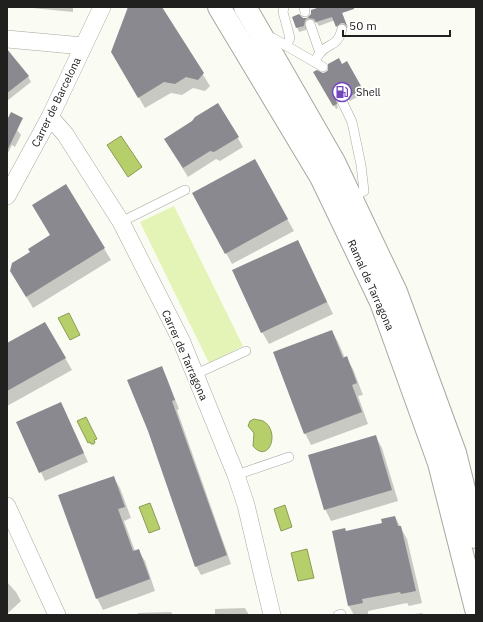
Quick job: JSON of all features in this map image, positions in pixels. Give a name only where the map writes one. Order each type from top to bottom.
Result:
[{"type":"main road","name":"Ramal de Tarragona","points":[[219,7],[321,177],[381,302],[439,463],[476,609]]},
{"type":"main road","name":"Ramal de Tarragona","points":[[245,7],[334,162],[396,292],[455,454],[476,537]]},
{"type":"street","name":"Carrer de Barcelona","points":[[7,196],[50,117],[102,7]]},
{"type":"street","points":[[7,39],[83,46]]},
{"type":"street","name":"Carrer de Tarragona","points":[[50,117],[65,134],[121,222],[181,340],[236,475],[246,505],[272,615]]},
{"type":"street","points":[[7,506],[57,615]]},
{"type":"lane","points":[[284,7],[283,12],[290,38],[286,46]]},
{"type":"lane","points":[[260,33],[273,38],[319,65],[320,53],[310,24]]},
{"type":"lane","points":[[320,53],[334,44],[340,37],[342,29]]},
{"type":"lane","points":[[342,102],[352,122],[361,165],[364,191],[351,198]]},
{"type":"lane","points":[[121,222],[185,190]]},
{"type":"lane","points":[[196,374],[246,350]]},
{"type":"lane","points":[[236,475],[289,457]]},
{"type":"shaded area","points":[[121,136],[142,167],[128,177],[107,145]]},
{"type":"shaded area","points":[[174,206],[243,346],[209,363],[140,222]]},
{"type":"shaded area","points":[[69,313],[80,335],[70,340],[58,318]]},
{"type":"shaded area","points":[[86,417],[97,439],[94,440],[94,444],[91,444],[90,442],[88,443],[77,421]]},
{"type":"shaded area","points":[[254,419],[263,421],[271,432],[271,444],[264,452],[259,451],[253,446],[254,433],[248,426],[250,421]]},
{"type":"shaded area","points":[[150,503],[160,529],[149,533],[139,507]]},
{"type":"shaded area","points":[[285,505],[292,527],[281,531],[274,509]]},
{"type":"shaded area","points":[[307,549],[314,578],[298,581],[291,553]]},
{"type":"building","points":[[128,7],[162,7],[204,73],[198,80],[186,77],[175,84],[164,82],[138,98],[111,52]]},
{"type":"building","points":[[320,7],[354,7],[354,9],[342,13],[347,26],[344,23],[341,23],[336,27],[332,17],[316,22],[314,19],[308,18],[305,20],[304,26],[296,28],[292,17],[299,14],[303,18],[307,18],[311,14],[311,10]]},
{"type":"building","points":[[7,49],[29,76],[7,93]]},
{"type":"building","points":[[339,58],[342,64],[347,61],[361,86],[356,89],[358,92],[347,98],[343,95],[339,96],[336,100],[337,104],[333,106],[313,72],[317,70],[323,73],[326,72],[328,70],[328,64]]},
{"type":"building","points":[[218,103],[239,137],[214,152],[210,151],[183,168],[164,139]]},
{"type":"building","points":[[11,112],[23,118],[7,151],[7,120]]},
{"type":"building","points":[[255,159],[288,219],[225,254],[192,193]]},
{"type":"building","points":[[66,184],[105,248],[26,297],[10,271],[12,263],[30,252],[28,249],[50,235],[32,205]]},
{"type":"building","points":[[298,240],[327,302],[261,333],[232,270]]},
{"type":"building","points":[[45,322],[66,358],[7,391],[7,343]]},
{"type":"building","points":[[332,330],[343,358],[347,356],[357,383],[352,385],[362,412],[304,434],[273,352]]},
{"type":"building","points":[[162,366],[175,400],[172,401],[227,555],[195,567],[148,431],[127,380]]},
{"type":"building","points":[[61,402],[84,453],[39,473],[16,422]]},
{"type":"building","points":[[376,435],[392,490],[324,510],[308,455]]},
{"type":"building","points":[[114,476],[125,507],[118,509],[133,551],[139,549],[150,579],[96,599],[58,495]]},
{"type":"building","points":[[395,516],[398,526],[401,526],[416,591],[401,594],[400,592],[362,599],[363,603],[348,606],[332,531],[345,528],[346,531],[382,523],[381,519]]},
{"type":"place","name":"Shell","points":[[342,92]]}]
